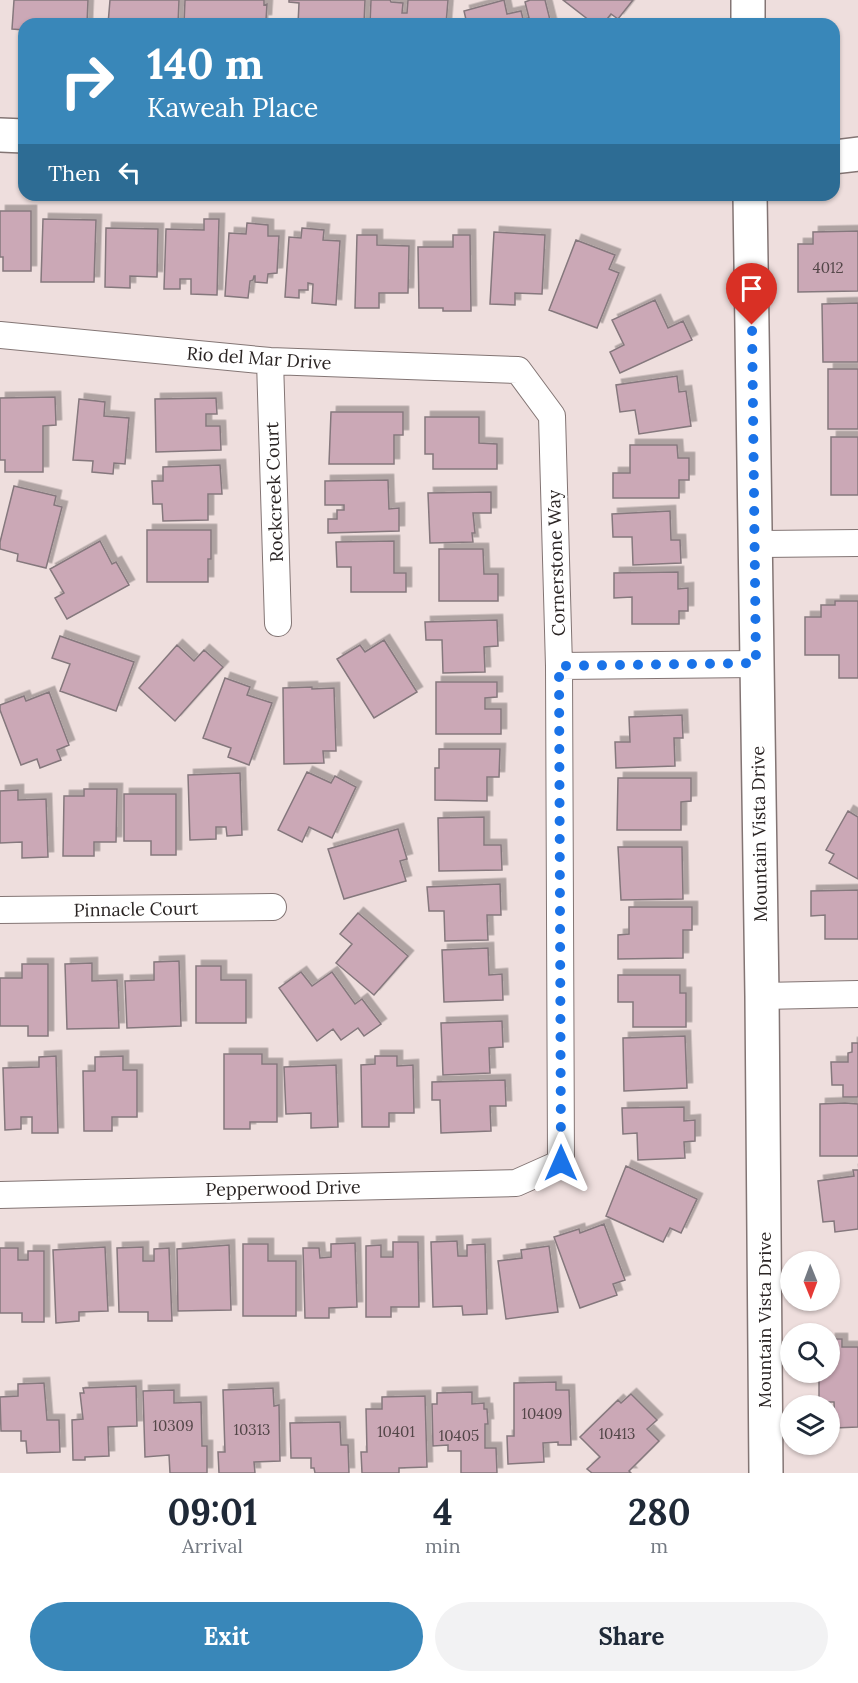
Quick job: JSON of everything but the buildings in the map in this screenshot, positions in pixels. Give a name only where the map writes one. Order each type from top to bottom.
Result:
[{"type":"street","points":[[748,0],[748,18]]},
{"type":"street","points":[[0,135],[18,136]]},
{"type":"street","points":[[840,156],[858,154]]},
{"type":"street","name":"Mountain Vista Drive","points":[[750,201],[762,996],[766,1473]]},
{"type":"street","name":"Rio del Mar Drive","points":[[0,335],[270,361],[518,370]]},
{"type":"street","name":"Rockcreek Court","points":[[270,361],[278,623]]},
{"type":"street","name":"Cornerstone Way","points":[[518,370],[552,416],[559,666],[561,1163]]},
{"type":"street","points":[[754,544],[858,543]]},
{"type":"street","points":[[559,666],[756,663]]},
{"type":"street","name":"Pinnacle Court","points":[[0,910],[273,907]]},
{"type":"street","points":[[762,996],[858,994]]},
{"type":"street","name":"Pepperwood Drive","points":[[0,1195],[516,1183],[561,1163]]},
{"type":"route","points":[[561,1163],[559,666],[756,663],[752,325]]}]
